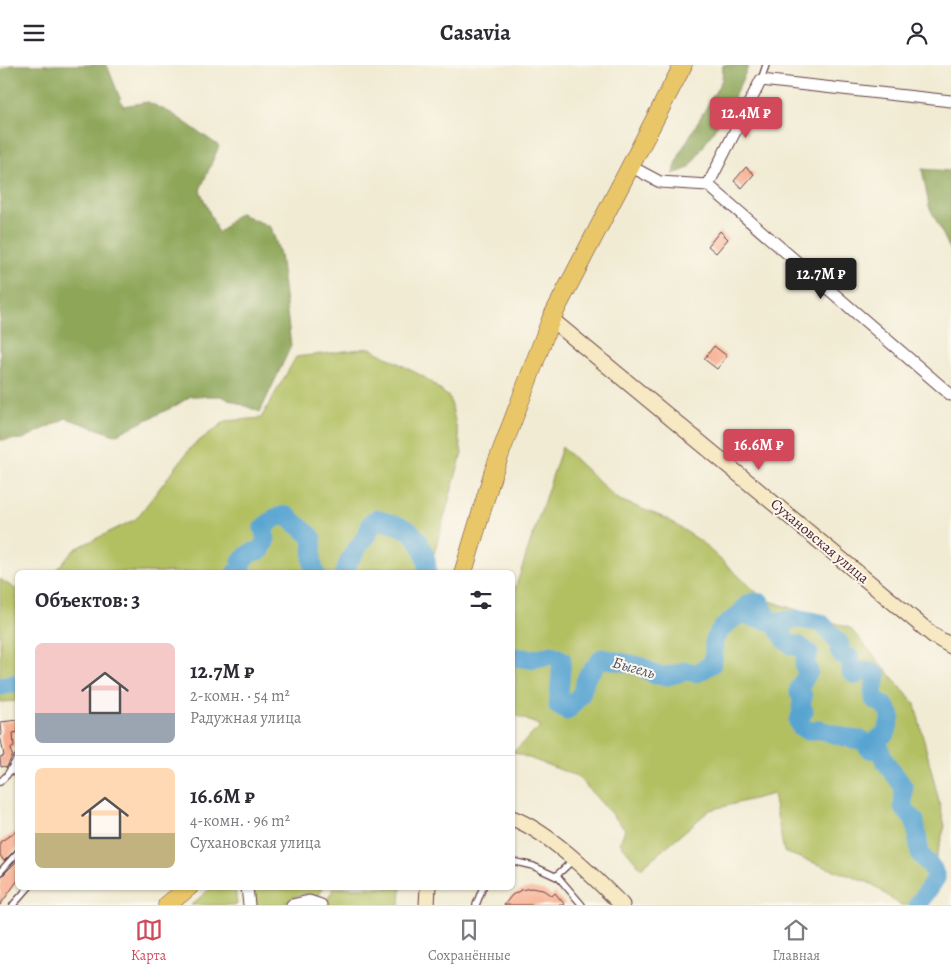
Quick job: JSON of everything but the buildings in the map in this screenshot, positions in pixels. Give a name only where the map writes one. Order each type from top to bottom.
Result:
[{"type":"main road","points":[[464,570],[492,473],[551,319],[683,65]]},
{"type":"main road","points":[[167,905],[185,890]]},
{"type":"street","points":[[708,185],[761,80],[951,101]]},
{"type":"street","points":[[630,166],[660,181],[708,185],[951,395]]},
{"type":"street","name":"Сухановская улица","points":[[551,319],[934,635],[951,646]]},
{"type":"street","points":[[515,820],[538,831],[594,877],[622,905]]},
{"type":"street","points":[[247,890],[249,905]]},
{"type":"street","points":[[427,905],[428,890]]},
{"type":"street","points":[[292,905],[309,901],[321,905]]},
{"type":"lane","points":[[761,80],[766,65]]},
{"type":"lane","points":[[0,782],[15,762]]},
{"type":"lane","points":[[10,770],[15,772]]},
{"type":"lane","points":[[0,872],[15,855]]},
{"type":"lane","points":[[556,876],[573,860]]},
{"type":"lane","points":[[515,862],[533,866],[556,876],[582,905]]},
{"type":"lane","points":[[13,905],[26,890]]},
{"type":"lane","points":[[476,905],[482,890]]},
{"type":"green space","points":[[11,65],[107,65],[123,106],[148,102],[173,114],[219,146],[200,190],[218,233],[239,213],[271,227],[280,254],[291,346],[260,412],[221,396],[191,396],[175,406],[115,435],[66,418],[23,439],[0,440],[0,70]]},
{"type":"green space","points":[[723,65],[749,65],[731,104],[689,168],[673,174],[680,153],[722,80]]},
{"type":"green space","points":[[922,169],[951,171],[951,251],[929,206]]},
{"type":"green space","points":[[370,348],[424,377],[450,398],[462,453],[432,561],[418,570],[56,570],[75,549],[136,519],[192,446],[226,421],[261,418],[296,357]]},
{"type":"green space","points":[[562,447],[617,499],[665,518],[699,540],[764,599],[850,628],[915,704],[945,826],[922,905],[900,905],[872,884],[784,852],[773,794],[710,810],[641,868],[620,843],[625,829],[577,776],[515,753],[515,750],[541,726],[515,715],[515,589]]},
{"type":"green space","points":[[0,579],[15,589],[15,701],[0,702]]},
{"type":"green space","points":[[208,890],[235,890],[237,905],[191,905]]},
{"type":"green space","points":[[251,890],[322,890],[318,897],[303,894],[294,897],[282,905],[253,905]]},
{"type":"green space","points":[[333,890],[401,890],[400,905],[328,905],[326,902]]},
{"type":"waterway","name":"Быгель","points":[[242,570],[241,561],[250,553],[261,550],[266,539],[263,528],[275,518],[286,515],[312,537],[312,560],[314,570]]},
{"type":"waterway","name":"Быгель","points":[[345,570],[352,556],[369,531],[371,523],[376,519],[411,532],[418,540],[423,551],[427,570]]},
{"type":"waterway","name":"Быгель","points":[[741,613],[749,604],[754,602],[761,603],[766,617],[774,622],[785,640],[793,646],[798,645],[809,653],[804,666],[808,667],[809,671],[799,688],[799,693],[803,696],[801,707],[804,711],[798,720],[800,726],[806,730],[820,730],[846,738],[862,740],[870,749],[879,747]]},
{"type":"waterway","name":"Быгель","points":[[515,657],[531,659],[552,655],[562,660],[558,706],[567,711],[581,694],[587,676],[602,658],[640,666],[655,675],[667,676],[686,671],[697,673],[712,664],[717,634],[741,613],[753,618],[774,622],[800,619],[821,623],[840,644],[839,651],[842,655],[850,658],[851,672],[856,675],[862,671],[870,671],[877,676],[873,691],[874,699],[885,706],[891,716],[887,732],[878,739],[879,747],[884,760],[904,788],[903,807],[915,821],[920,854],[933,869],[936,878],[918,905]]},
{"type":"waterway","name":"Быгель","points":[[0,686],[15,684]]}]
